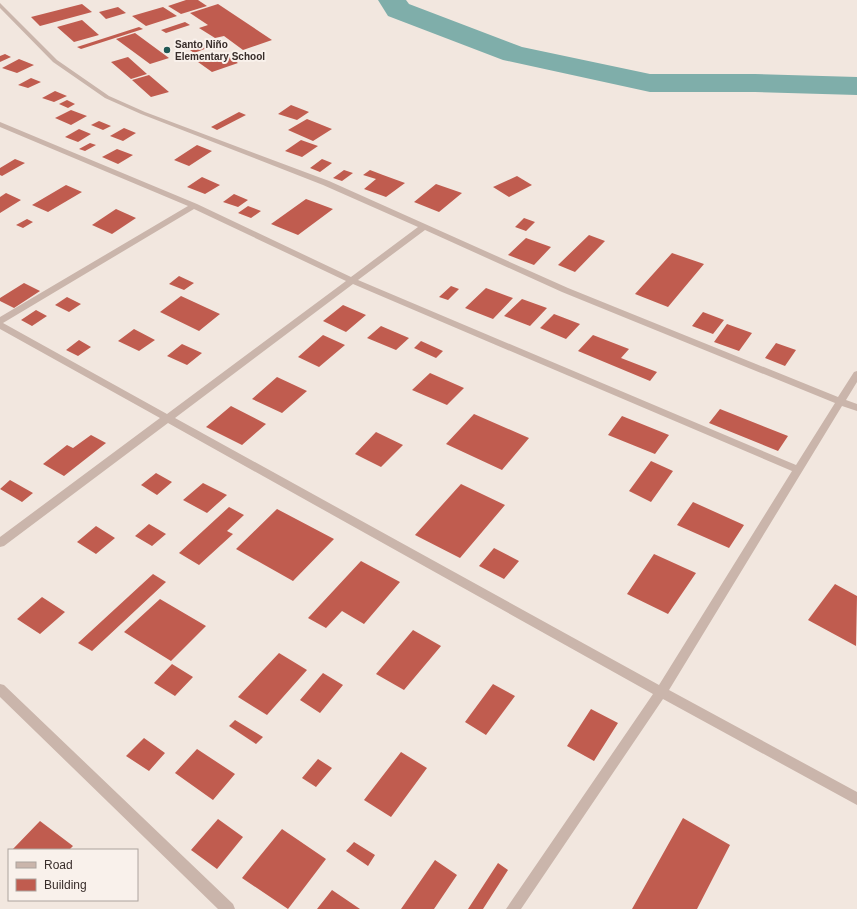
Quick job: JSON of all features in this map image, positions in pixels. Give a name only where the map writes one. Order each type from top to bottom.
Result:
[{"type":"street","points":[[7,0],[0,4],[55,61],[107,97],[143,113],[326,183],[565,290],[857,408]]},
{"type":"street","points":[[0,124],[194,206],[353,281],[798,470]]},
{"type":"street","points":[[0,321],[194,206]]},
{"type":"street","points":[[0,543],[424,227]]},
{"type":"street","points":[[0,325],[661,692],[857,799]]},
{"type":"street","points":[[513,909],[661,692],[857,374]]},
{"type":"street","points":[[0,689],[228,909]]},
{"type":"building","points":[[186,0],[198,0],[207,6],[181,14],[168,6]]},
{"type":"building","points":[[82,4],[92,12],[40,26],[31,17]]},
{"type":"building","points":[[218,4],[272,40],[243,50],[224,36],[215,38],[199,28],[208,25],[190,13]]},
{"type":"building","points":[[118,7],[126,13],[106,19],[99,12]]},
{"type":"building","points":[[163,7],[177,16],[146,26],[132,16]]},
{"type":"building","points":[[82,20],[99,35],[74,42],[57,27]]},
{"type":"building","points":[[185,22],[190,25],[166,33],[161,30]]},
{"type":"building","points":[[139,27],[143,29],[81,49],[77,47]]},
{"type":"building","points":[[135,33],[169,58],[150,64],[116,39]]},
{"type":"building","points":[[211,43],[215,45],[194,53],[190,50]]},
{"type":"building","points":[[224,53],[238,63],[212,72],[198,62]]},
{"type":"building","points":[[5,54],[11,57],[0,62],[0,56]]},
{"type":"building","points":[[128,57],[147,74],[131,79],[111,62]]},
{"type":"building","points":[[19,59],[34,65],[17,73],[2,68]]},
{"type":"building","points":[[149,75],[169,92],[151,97],[132,80]]},
{"type":"building","points":[[31,78],[41,82],[28,88],[18,85]]},
{"type":"building","points":[[55,91],[67,96],[54,102],[42,98]]},
{"type":"building","points":[[67,100],[75,104],[68,108],[59,104]]},
{"type":"building","points":[[291,105],[309,112],[297,120],[278,114]]},
{"type":"building","points":[[71,110],[87,116],[71,125],[55,118]]},
{"type":"building","points":[[239,112],[246,115],[217,130],[211,127]]},
{"type":"building","points":[[307,119],[332,129],[313,141],[288,130]]},
{"type":"building","points":[[99,121],[111,126],[103,130],[91,125]]},
{"type":"building","points":[[124,128],[136,133],[123,141],[110,136]]},
{"type":"building","points":[[79,129],[91,134],[78,142],[65,137]]},
{"type":"building","points":[[301,140],[318,146],[302,157],[285,151]]},
{"type":"building","points":[[90,143],[96,145],[85,151],[79,149]]},
{"type":"building","points":[[197,145],[212,151],[189,166],[174,160]]},
{"type":"building","points":[[117,149],[133,155],[118,164],[102,157]]},
{"type":"building","points":[[15,159],[25,163],[2,176],[0,175],[0,168]]},
{"type":"building","points":[[322,159],[332,163],[320,172],[310,168]]},
{"type":"building","points":[[344,170],[353,173],[342,181],[333,178]]},
{"type":"building","points":[[370,170],[405,183],[386,197],[364,189],[376,179],[363,175]]},
{"type":"building","points":[[517,176],[532,185],[509,197],[493,187]]},
{"type":"building","points":[[202,177],[220,185],[205,194],[187,187]]},
{"type":"building","points":[[436,184],[462,193],[439,212],[414,202]]},
{"type":"building","points":[[66,185],[82,192],[48,212],[32,205]]},
{"type":"building","points":[[6,193],[21,200],[0,213],[0,197]]},
{"type":"building","points":[[234,194],[248,200],[238,207],[223,202]]},
{"type":"building","points":[[306,199],[333,209],[298,235],[271,224]]},
{"type":"building","points":[[248,206],[261,211],[251,218],[238,213]]},
{"type":"building","points":[[116,209],[136,218],[112,234],[92,225]]},
{"type":"building","points":[[524,218],[535,222],[526,231],[515,227]]},
{"type":"building","points":[[27,219],[33,222],[23,228],[16,225]]},
{"type":"building","points":[[589,235],[605,241],[575,272],[558,265]]},
{"type":"building","points":[[526,238],[551,247],[534,265],[508,255]]},
{"type":"building","points":[[672,253],[704,264],[668,307],[635,294]]},
{"type":"building","points":[[179,276],[194,283],[184,290],[169,284]]},
{"type":"building","points":[[24,283],[40,291],[14,308],[0,301],[0,298]]},
{"type":"building","points":[[451,286],[459,289],[448,300],[439,297]]},
{"type":"building","points":[[486,288],[513,298],[493,319],[465,308]]},
{"type":"building","points":[[181,296],[220,314],[199,331],[160,312]]},
{"type":"building","points":[[67,297],[81,304],[69,312],[55,305]]},
{"type":"building","points":[[522,299],[547,308],[530,326],[504,316]]},
{"type":"building","points":[[343,305],[366,315],[346,332],[323,321]]},
{"type":"building","points":[[36,310],[47,316],[32,326],[21,320]]},
{"type":"building","points":[[703,312],[724,320],[713,334],[692,326]]},
{"type":"building","points":[[554,314],[580,324],[566,339],[540,328]]},
{"type":"building","points":[[727,324],[752,333],[739,351],[714,342]]},
{"type":"building","points":[[381,326],[409,338],[396,350],[367,338]]},
{"type":"building","points":[[134,329],[155,340],[139,351],[118,341]]},
{"type":"building","points":[[323,335],[345,345],[319,367],[298,357]]},
{"type":"building","points":[[593,335],[629,349],[621,358],[657,372],[650,381],[578,351]]},
{"type":"building","points":[[79,340],[91,347],[78,356],[66,350]]},
{"type":"building","points":[[421,341],[443,351],[436,358],[414,348]]},
{"type":"building","points":[[776,343],[796,350],[785,366],[765,358]]},
{"type":"building","points":[[182,344],[202,353],[187,365],[167,356]]},
{"type":"building","points":[[430,373],[464,388],[447,405],[412,390]]},
{"type":"building","points":[[277,377],[307,391],[282,413],[252,399]]},
{"type":"building","points":[[231,406],[266,424],[242,445],[206,427]]},
{"type":"building","points":[[720,409],[788,436],[778,451],[709,423]]},
{"type":"building","points":[[474,414],[529,438],[502,470],[446,444]]},
{"type":"building","points":[[622,416],[669,435],[655,454],[608,435]]},
{"type":"building","points":[[376,432],[403,445],[381,467],[355,454]]},
{"type":"building","points":[[91,435],[106,443],[64,476],[43,464],[67,445],[73,448]]},
{"type":"building","points":[[651,461],[673,471],[651,502],[629,491]]},
{"type":"building","points":[[156,473],[172,482],[157,495],[141,485]]},
{"type":"building","points":[[10,480],[33,493],[22,502],[0,489]]},
{"type":"building","points":[[203,483],[227,495],[207,513],[183,500]]},
{"type":"building","points":[[461,484],[505,505],[460,558],[415,535]]},
{"type":"building","points":[[693,502],[744,525],[729,548],[677,525]]},
{"type":"building","points":[[229,507],[244,515],[227,531],[233,534],[199,565],[179,553]]},
{"type":"building","points":[[277,509],[334,539],[293,581],[236,549]]},
{"type":"building","points":[[149,524],[166,534],[152,546],[135,536]]},
{"type":"building","points":[[96,526],[115,538],[96,554],[77,542]]},
{"type":"building","points":[[494,548],[519,561],[504,579],[479,566]]},
{"type":"building","points":[[654,554],[696,573],[668,614],[627,594]]},
{"type":"building","points":[[361,561],[400,582],[364,624],[342,611],[326,628],[308,618]]},
{"type":"building","points":[[153,574],[166,582],[92,651],[78,643]]},
{"type":"building","points":[[835,584],[857,596],[856,646],[808,620]]},
{"type":"building","points":[[42,597],[65,612],[40,634],[17,619]]},
{"type":"building","points":[[160,599],[206,626],[171,661],[124,632]]},
{"type":"building","points":[[413,630],[441,646],[404,690],[376,674]]},
{"type":"building","points":[[279,653],[307,670],[267,715],[238,697]]},
{"type":"building","points":[[172,664],[193,677],[175,696],[154,683]]},
{"type":"building","points":[[323,673],[343,685],[320,713],[300,700]]},
{"type":"building","points":[[493,684],[515,696],[486,735],[465,722]]},
{"type":"building","points":[[591,709],[618,723],[594,761],[567,746]]},
{"type":"building","points":[[235,720],[263,737],[256,744],[229,726]]},
{"type":"building","points":[[144,738],[165,753],[149,771],[126,756]]},
{"type":"building","points":[[197,749],[235,774],[213,800],[175,773]]},
{"type":"building","points":[[401,752],[427,768],[391,817],[364,800]]},
{"type":"building","points":[[318,759],[332,768],[316,787],[302,778]]},
{"type":"building","points":[[683,818],[730,845],[697,909],[632,909]]},
{"type":"building","points":[[218,819],[243,837],[217,869],[191,850]]},
{"type":"building","points":[[40,821],[73,846],[70,849],[13,849]]},
{"type":"building","points":[[282,829],[326,859],[288,909],[242,878]]},
{"type":"building","points":[[354,842],[375,855],[368,866],[346,851]]},
{"type":"building","points":[[435,860],[457,875],[434,909],[401,909]]},
{"type":"building","points":[[498,863],[508,870],[483,909],[468,909]]},
{"type":"building","points":[[332,890],[360,909],[317,909]]},
{"type":"waterway","points":[[392,0],[398,10],[514,54],[650,83],[755,83],[857,86]]},
{"type":"place","name":"Santo Niño Elementary School","points":[[167,50]]}]
